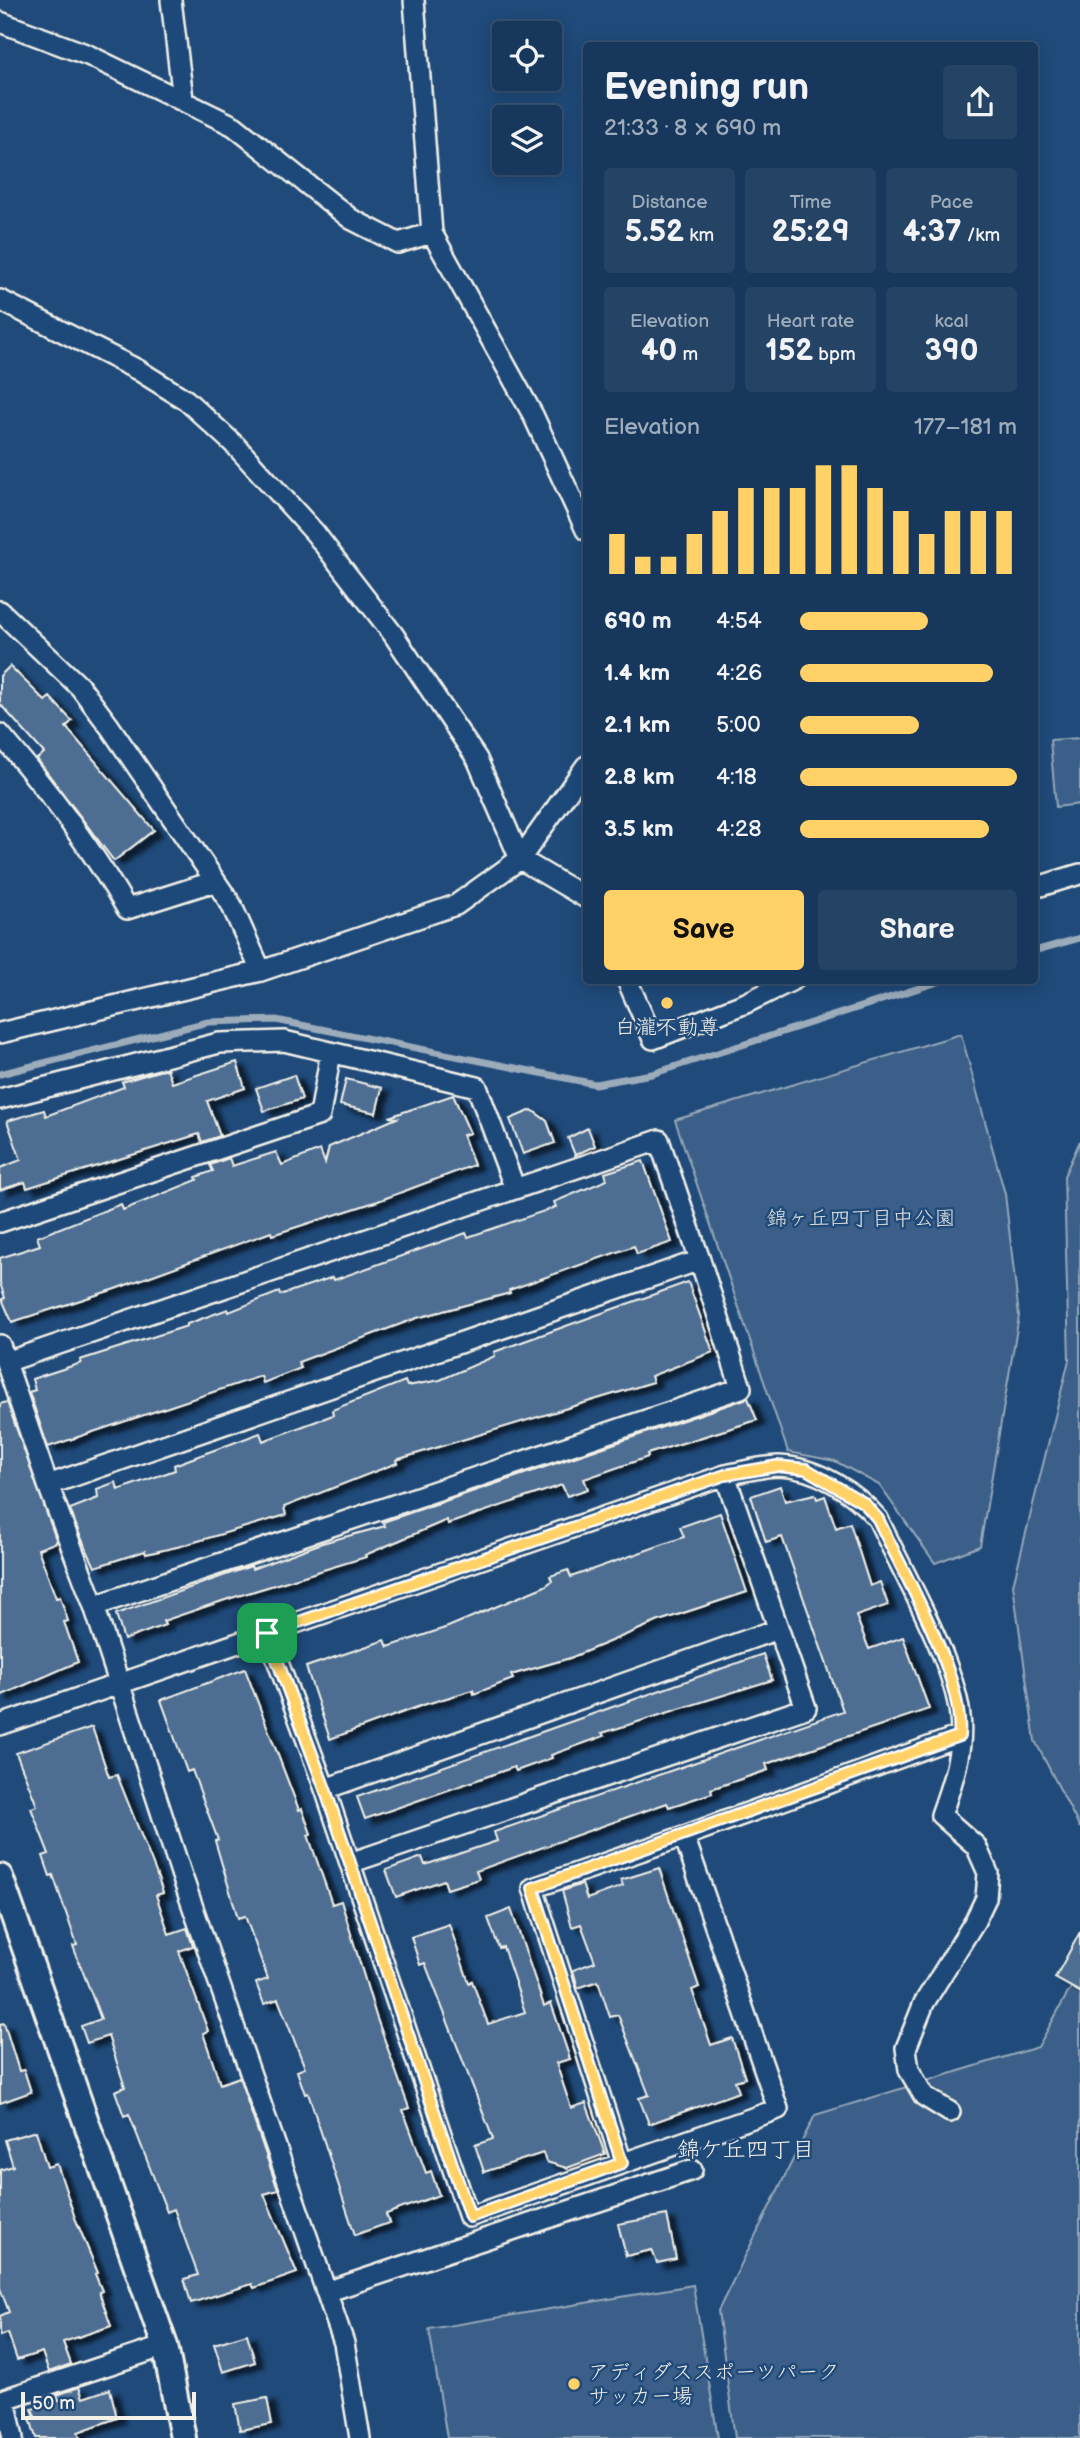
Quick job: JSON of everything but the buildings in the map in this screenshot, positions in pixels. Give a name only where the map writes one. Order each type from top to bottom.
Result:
[{"type":"street","points":[[171,0],[183,99]]},
{"type":"street","points":[[414,0],[432,233],[533,415],[583,523]]},
{"type":"street","points":[[0,22],[88,55],[234,126],[351,219],[398,243],[432,233]]},
{"type":"street","points":[[0,300],[138,370],[186,400],[236,446],[315,533],[393,634],[477,759],[520,859],[583,896]]},
{"type":"street","points":[[0,611],[80,687],[146,776],[231,904],[261,971]]},
{"type":"street","points":[[0,734],[48,790],[90,847],[127,909],[215,881]]},
{"type":"street","points":[[0,1033],[261,971],[456,905],[520,859],[583,770]]},
{"type":"street","points":[[1038,887],[1080,874]]},
{"type":"street","points":[[629,984],[653,1039],[746,1003],[785,984]]},
{"type":"street","points":[[0,1099],[219,1043],[284,1041],[477,1087],[514,1189]]},
{"type":"street","points":[[0,1222],[320,1115],[331,1052]]},
{"type":"street","points":[[94,1606],[741,1388],[659,1140],[3,1354],[48,1485],[94,1606],[182,1877],[344,2343],[360,2438]]},
{"type":"street","points":[[48,1485],[700,1260]]},
{"type":"street","points":[[0,1725],[725,1475],[777,1466],[806,1469],[864,1503],[878,1519],[954,1686],[961,1719],[956,1774],[941,1815],[976,1846],[988,1872],[986,1898],[957,1953],[925,2003],[906,2048],[909,2070],[924,2096],[950,2112]]},
{"type":"street","points":[[350,1863],[806,1708],[725,1475]]},
{"type":"street","points":[[325,1789],[778,1629]]},
{"type":"street","points":[[267,1633],[325,1789],[470,2217],[778,2109],[684,1836]]},
{"type":"street","points":[[622,2163],[533,1888],[959,1736]]},
{"type":"street","points":[[0,1877],[164,2346],[183,2438]]},
{"type":"street","points":[[326,2292],[692,2170]]},
{"type":"street","points":[[13,2438],[2,2391],[164,2346]]},
{"type":"green space","points":[[1080,738],[1080,804],[1056,807],[1050,740]]},
{"type":"green space","name":"錦ヶ丘四丁目中公園","points":[[961,1034],[1005,1194],[1019,1316],[980,1546],[935,1563],[879,1485],[835,1461],[788,1452],[675,1120]]},
{"type":"green space","points":[[1080,1141],[1080,1828],[1035,1741],[1013,1585],[1069,1360],[1064,1176]]},
{"type":"green space","points":[[1080,1971],[1080,2438],[735,2438],[718,2311],[815,2115],[1038,2047]]},
{"type":"green space","name":"アディダススポーツパーク サッカー場","points":[[693,2285],[718,2438],[447,2438],[429,2329]]},
{"type":"waterway","points":[[1038,950],[1080,938]]},
{"type":"waterway","points":[[0,1074],[208,1022],[276,1020],[595,1084],[652,1074],[932,984]]},
{"type":"place","name":"白瀧不動尊","points":[[667,1003]]},
{"type":"place","name":"アディダススポーツパーク サッカー場","points":[[574,2384]]},
{"type":"district","name":"錦ケ丘四丁目","points":[[746,2149]]},
{"type":"route","points":[[777,1466],[806,1469],[864,1503],[878,1519],[954,1686],[961,1719],[959,1736],[533,1888],[622,2163],[470,2217],[325,1789],[267,1633],[725,1475],[777,1466]]}]
